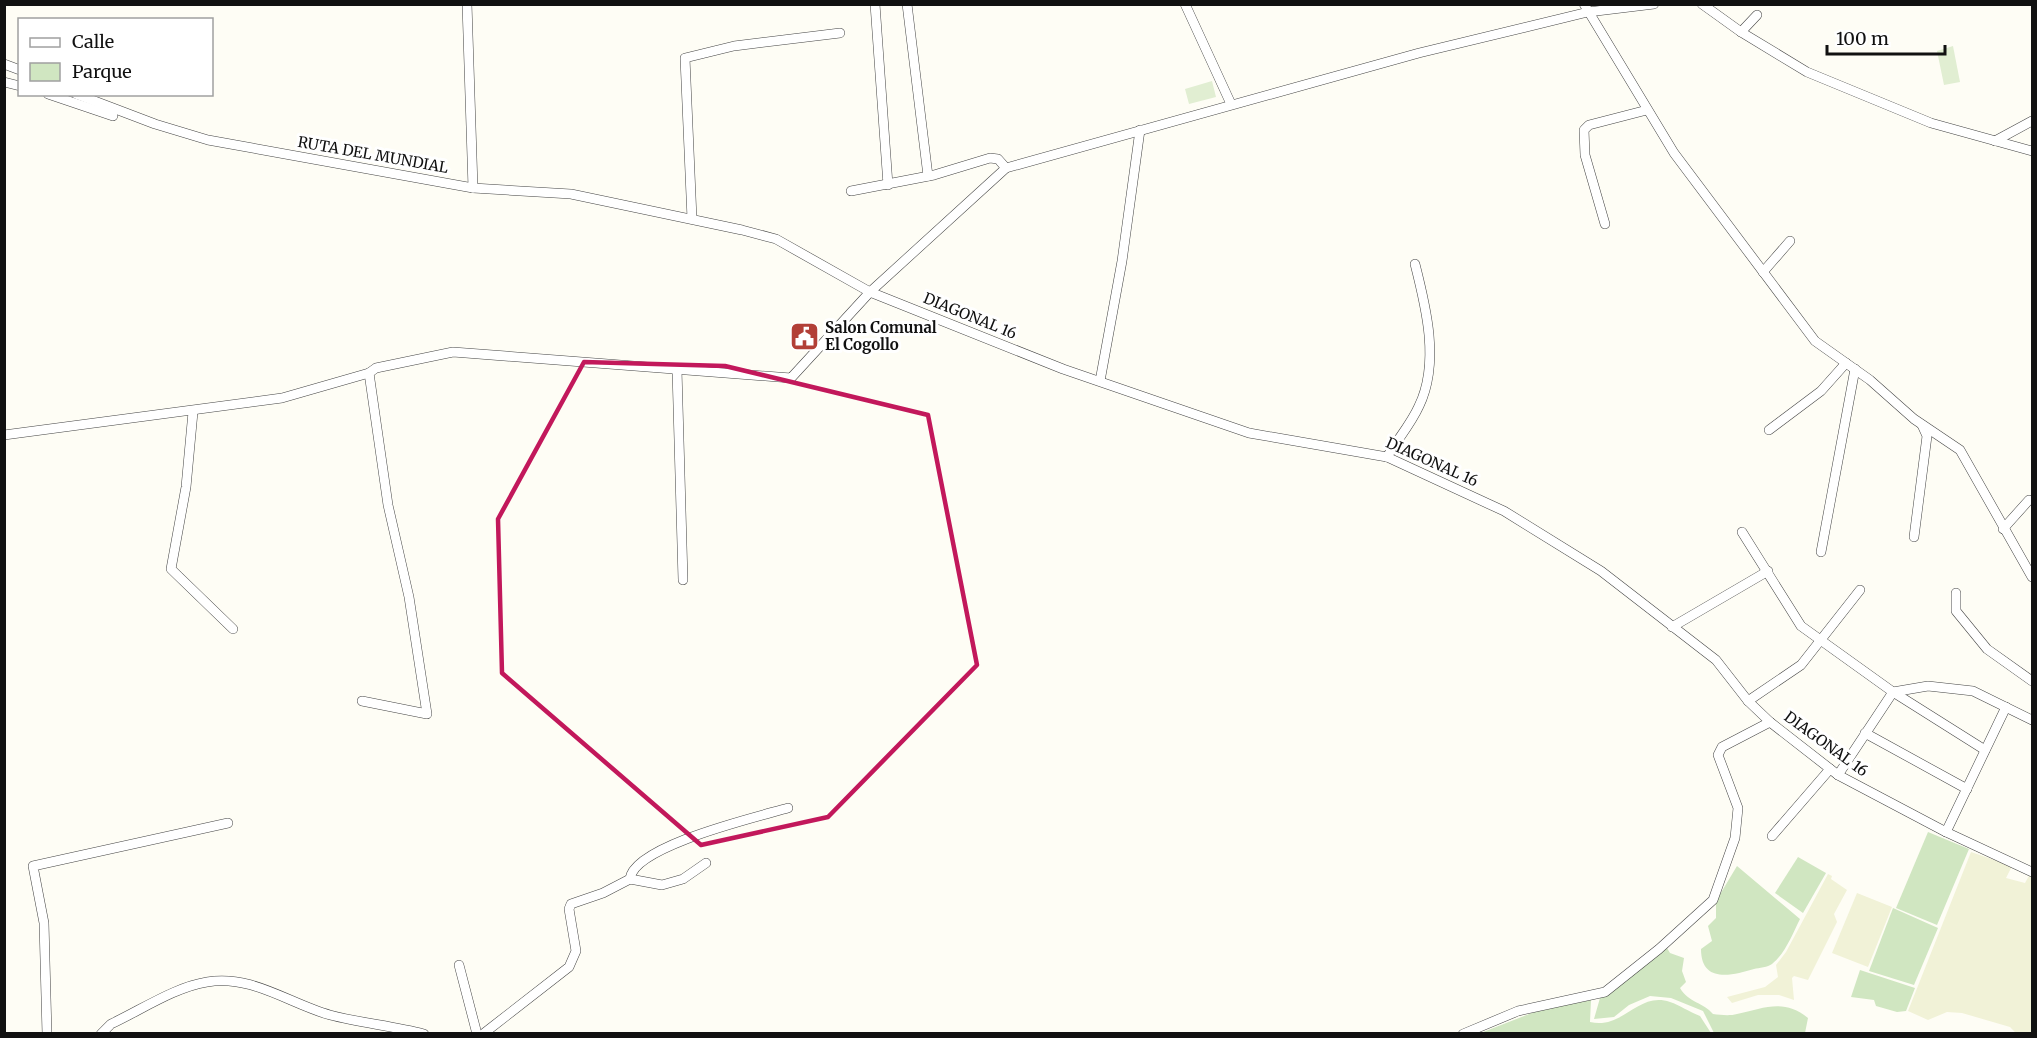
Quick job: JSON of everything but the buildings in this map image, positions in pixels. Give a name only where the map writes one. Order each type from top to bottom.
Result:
[{"type":"street","points":[[467,4],[473,188]]},
{"type":"street","points":[[875,4],[888,185]]},
{"type":"street","points":[[907,4],[928,176]]},
{"type":"street","points":[[1185,4],[1231,104]]},
{"type":"street","points":[[4,435],[193,412],[282,398],[369,373],[376,368],[453,352],[791,378],[870,292],[1006,168],[1231,104],[1586,8],[1654,4]]},
{"type":"street","points":[[1702,4],[1741,32],[1807,72],[1931,123],[2032,151]]},
{"type":"street","points":[[1586,8],[1674,153],[1815,341],[1855,369],[1921,423],[1960,450],[2029,573]]},
{"type":"street","points":[[1741,32],[1757,15]]},
{"type":"street","points":[[692,219],[685,58],[734,46],[840,33]]},
{"type":"street","points":[[4,63],[18,69]]},
{"type":"street","points":[[54,96],[141,125],[155,124]]},
{"type":"street","name":"RUTA DEL MUNDIAL","points":[[90,97],[155,124],[208,140],[473,188],[571,194],[671,215]]},
{"type":"street","points":[[1605,224],[1585,155],[1584,130],[1589,125],[1647,110]]},
{"type":"street","points":[[1995,141],[2032,121]]},
{"type":"street","points":[[1100,381],[1122,261],[1140,130]]},
{"type":"street","points":[[851,191],[928,176],[990,158],[998,159],[1006,168]]},
{"type":"street","name":"DIAGONAL 16","points":[[671,215],[776,239],[870,292],[1063,369],[1249,433],[1387,457],[1504,511],[1601,571],[1716,660],[1748,701],[1770,722],[1834,772],[1946,832],[2032,872]]},
{"type":"street","points":[[1763,272],[1790,241]]},
{"type":"street","points":[[1387,457],[1420,405],[1428,371],[1430,321],[1415,264]]},
{"type":"street","points":[[1769,430],[1821,391],[1846,363]]},
{"type":"street","points":[[1821,552],[1855,369]]},
{"type":"street","points":[[676,370],[683,580]]},
{"type":"street","points":[[362,701],[427,714],[409,597],[388,504],[369,373]]},
{"type":"street","points":[[193,412],[186,487],[171,569],[233,629]]},
{"type":"street","points":[[1914,537],[1927,436],[1921,423]]},
{"type":"street","points":[[2003,529],[2029,500]]},
{"type":"street","points":[[1742,532],[1801,627],[1893,692],[1985,750]]},
{"type":"street","points":[[2029,573],[2032,561]]},
{"type":"street","points":[[1672,627],[1768,571]]},
{"type":"street","points":[[1748,701],[1802,665],[1860,590]]},
{"type":"street","points":[[1956,593],[1956,610],[1987,649],[2032,681]]},
{"type":"street","points":[[1772,836],[1834,772],[1865,733],[1893,692],[1928,686],[1973,691],[2032,720]]},
{"type":"street","points":[[1946,832],[2006,707]]},
{"type":"street","points":[[1463,1034],[1518,1011],[1605,992],[1659,949],[1713,900],[1735,838],[1738,808],[1718,755],[1722,747],[1770,722]]},
{"type":"street","points":[[1865,733],[1967,789]]},
{"type":"street","points":[[630,879],[633,869],[654,852],[788,808]]},
{"type":"street","points":[[46,1034],[44,923],[33,866],[228,823]]},
{"type":"street","points":[[483,1034],[569,967],[576,951],[569,909],[571,904],[603,893],[630,879],[662,885],[683,879],[706,863]]},
{"type":"street","points":[[459,965],[477,1034]]},
{"type":"street","points":[[100,1034],[111,1024],[189,987],[208,981],[243,984],[328,1014],[424,1034]]},
{"type":"highlighted area","points":[[584,362],[725,366],[928,415],[977,665],[828,817],[701,845],[502,673],[498,519]]},
{"type":"green space","points":[[1953,46],[1960,82],[1944,85],[1937,51]]},
{"type":"green space","points":[[1212,81],[1216,97],[1189,104],[1185,89]]},
{"type":"green space","points":[[1928,832],[1969,849],[1937,925],[1896,908]]},
{"type":"green space","points":[[1971,852],[2012,866],[2006,878],[2025,883],[2030,874],[2032,875],[2032,1033],[2016,1033],[2010,1027],[1962,1013],[1947,1012],[1928,1020],[1908,1011]]},
{"type":"green space","points":[[1798,857],[1826,873],[1803,913],[1775,893]]},
{"type":"green space","points":[[1737,866],[1800,919],[1785,949],[1772,964],[1736,974],[1719,974],[1706,967],[1702,960],[1701,949],[1712,941],[1708,926],[1716,918],[1716,901]]},
{"type":"green space","points":[[1828,874],[1832,876],[1831,879],[1847,890],[1834,914],[1837,922],[1808,980],[1794,976],[1792,978],[1794,1000],[1779,995],[1758,995],[1732,1003],[1727,997],[1765,987],[1778,977],[1776,965],[1786,952]]},
{"type":"green space","points":[[1857,893],[1892,907],[1868,967],[1832,953]]},
{"type":"green space","points":[[1893,908],[1938,928],[1914,985],[1869,971]]},
{"type":"green space","points":[[1667,948],[1670,953],[1684,958],[1682,971],[1686,982],[1680,988],[1688,997],[1713,1014],[1731,1015],[1765,1007],[1782,1006],[1791,1008],[1808,1018],[1805,1033],[1714,1033],[1703,1011],[1671,998],[1650,996],[1629,1005],[1614,1017],[1594,1019],[1600,998]]},
{"type":"green space","points":[[1860,970],[1915,988],[1906,1011],[1897,1012],[1876,1006],[1874,1000],[1851,997]]},
{"type":"green space","points":[[1591,1000],[1590,1022],[1612,1021],[1639,1006],[1659,1000],[1674,1003],[1700,1016],[1711,1033],[1478,1034],[1537,1011]]},
{"type":"place","name":"Salon Comunal El Cogollo","points":[[804,337]]}]
